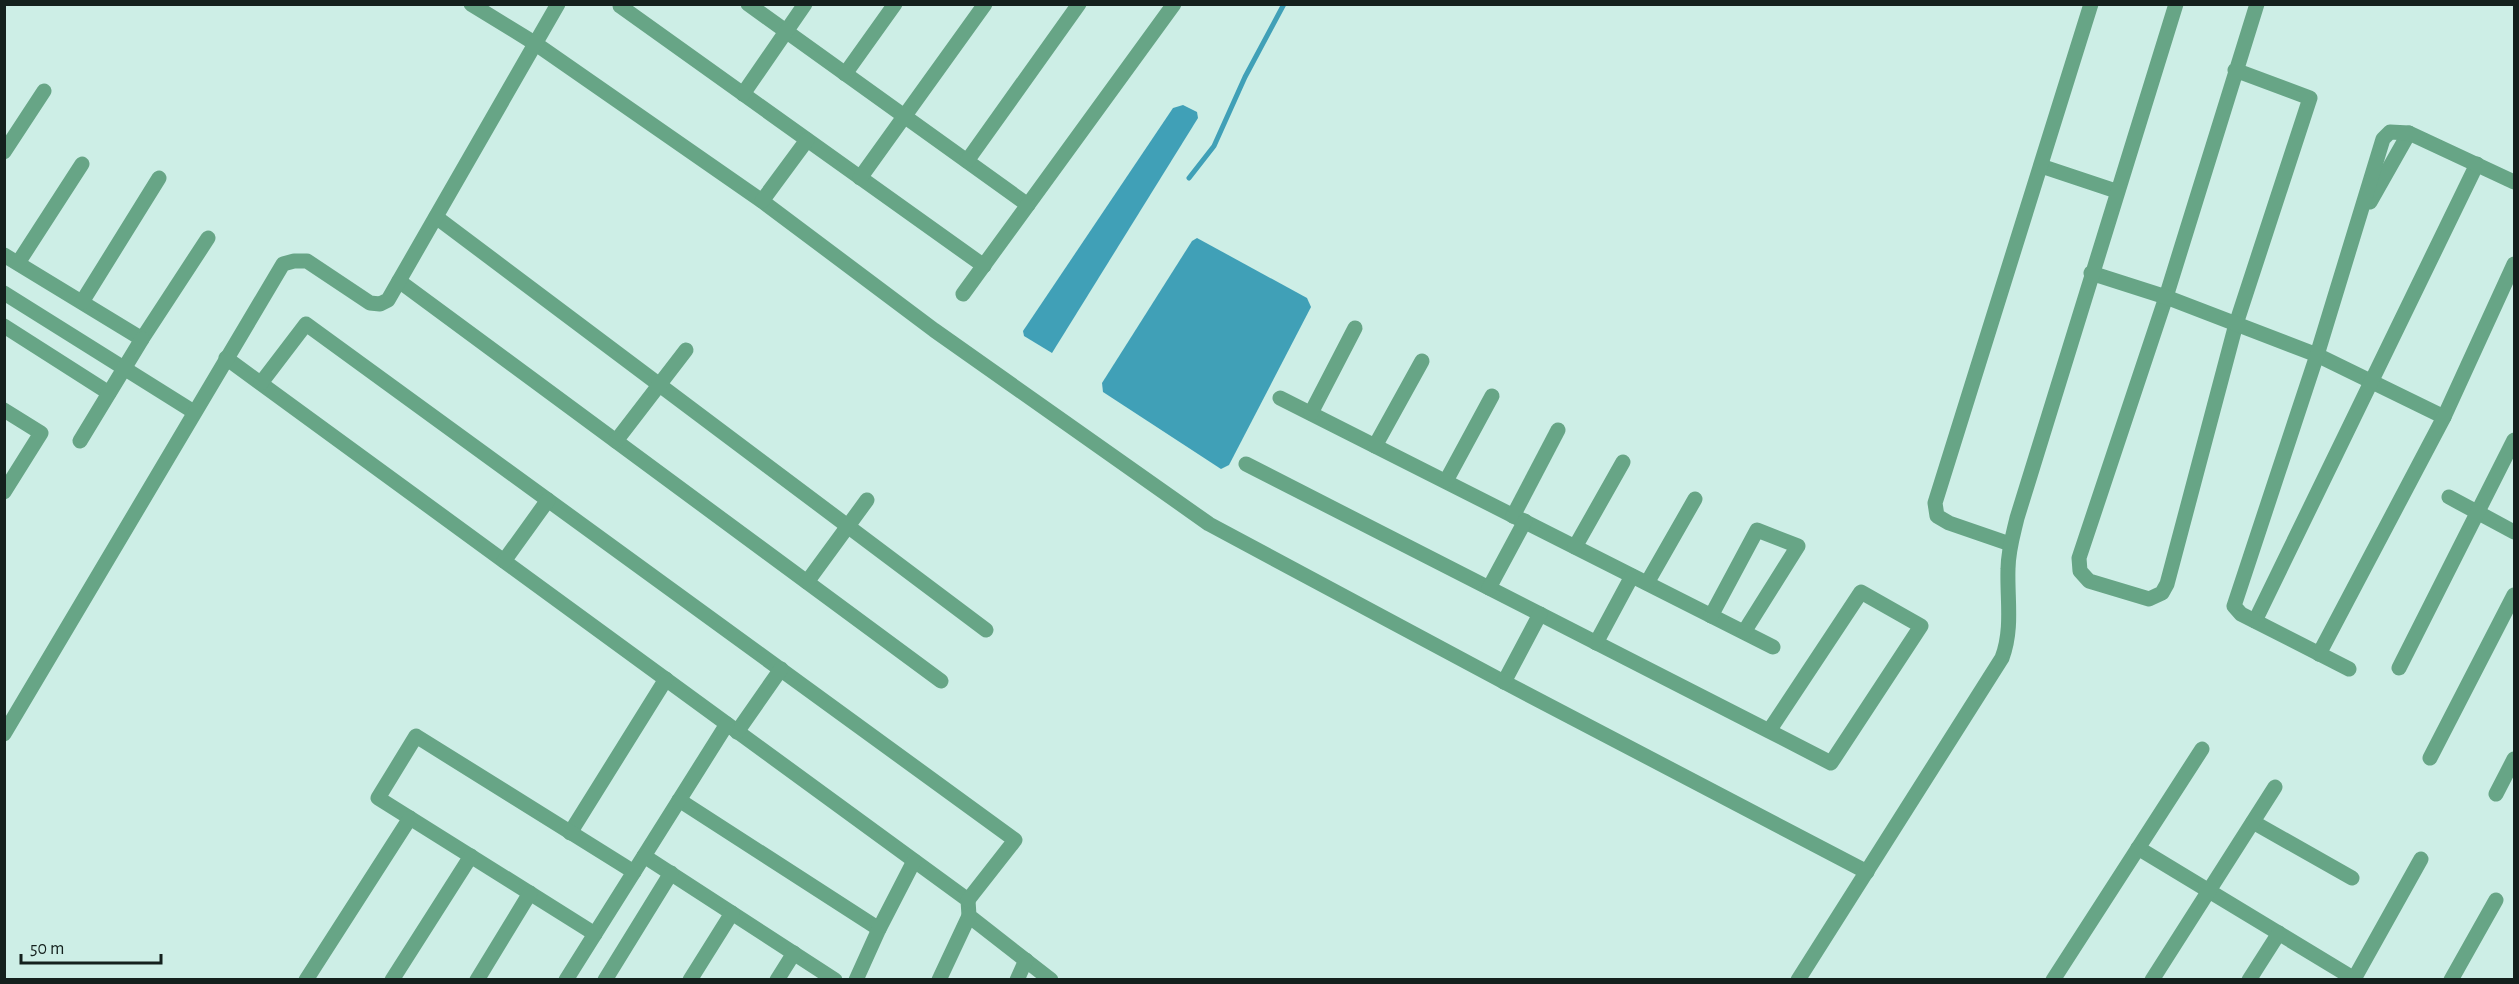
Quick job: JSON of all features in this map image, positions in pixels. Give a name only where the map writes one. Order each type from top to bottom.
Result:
[{"type":"street","points":[[471,4],[536,44],[762,201],[934,330],[1209,524],[1867,872]]},
{"type":"street","points":[[4,734],[283,264],[307,261],[370,303],[375,304],[388,300],[558,4]]},
{"type":"street","points":[[622,4],[620,6],[984,266]]},
{"type":"street","points":[[748,4],[1028,205]]},
{"type":"street","points":[[743,94],[805,4]]},
{"type":"street","points":[[845,74],[895,4]]},
{"type":"street","points":[[860,178],[985,4]]},
{"type":"street","points":[[967,161],[1079,4]]},
{"type":"street","points":[[963,294],[1174,4]]},
{"type":"street","points":[[2010,544],[1949,523],[1937,516],[1935,503],[2091,4]]},
{"type":"street","points":[[1798,980],[2002,658],[2009,627],[2010,544],[2116,191],[2176,4]]},
{"type":"street","points":[[2235,70],[2310,98],[2236,324],[2167,584],[2162,593],[2149,599],[2090,581],[2080,570],[2079,558],[2166,297],[2235,70],[2257,4]]},
{"type":"street","points":[[4,152],[44,91]]},
{"type":"street","points":[[2349,669],[2235,610],[2236,598],[2317,355],[2383,139],[2390,132],[2409,133],[2514,182]]},
{"type":"street","points":[[762,201],[807,140]]},
{"type":"street","points":[[18,263],[82,164]]},
{"type":"street","points":[[2255,621],[2477,164]]},
{"type":"street","points":[[2041,166],[2116,191]]},
{"type":"street","points":[[82,302],[159,178]]},
{"type":"street","points":[[436,217],[986,630]]},
{"type":"street","points":[[80,441],[142,339],[208,238]]},
{"type":"street","points":[[4,255],[142,339]]},
{"type":"street","points":[[2319,654],[2444,417],[2514,264]]},
{"type":"street","points":[[2091,273],[2166,297],[2317,355],[2444,417]]},
{"type":"street","points":[[399,281],[941,681]]},
{"type":"street","points":[[4,292],[194,412]]},
{"type":"street","points":[[261,383],[306,324],[1015,840],[968,900],[969,916],[939,980]]},
{"type":"street","points":[[4,326],[109,393]]},
{"type":"street","points":[[1311,413],[1355,327]]},
{"type":"street","points":[[616,441],[686,350]]},
{"type":"street","points":[[226,358],[968,900]]},
{"type":"street","points":[[1375,446],[1422,361]]},
{"type":"street","points":[[1446,482],[1492,396]]},
{"type":"street","points":[[1280,398],[1773,647]]},
{"type":"street","points":[[4,410],[41,433],[4,492]]},
{"type":"street","points":[[1489,588],[1558,430]]},
{"type":"street","points":[[2399,668],[2514,440]]},
{"type":"street","points":[[1575,547],[1623,462]]},
{"type":"street","points":[[1246,464],[1831,763],[1921,626],[1861,592],[1769,731]]},
{"type":"street","points":[[2449,497],[2514,532]]},
{"type":"street","points":[[1647,583],[1695,499]]},
{"type":"street","points":[[504,561],[548,500]]},
{"type":"street","points":[[807,582],[867,500]]},
{"type":"street","points":[[1711,616],[1757,530],[1798,546],[1744,632]]},
{"type":"street","points":[[1596,643],[1632,576]]},
{"type":"street","points":[[2430,758],[2514,595]]},
{"type":"street","points":[[1504,681],[1540,614]]},
{"type":"street","points":[[566,980],[679,800],[732,728],[781,669]]},
{"type":"street","points":[[570,833],[666,680]]},
{"type":"street","points":[[595,934],[378,798],[416,736],[634,872]]},
{"type":"street","points":[[2053,980],[2202,749]]},
{"type":"street","points":[[2496,794],[2514,759]]},
{"type":"street","points":[[2152,980],[2275,788]]},
{"type":"street","points":[[679,800],[879,929]]},
{"type":"street","points":[[306,980],[410,818]]},
{"type":"street","points":[[2253,822],[2352,878]]},
{"type":"street","points":[[2138,848],[2355,979],[2421,859]]},
{"type":"street","points":[[392,980],[471,856]]},
{"type":"street","points":[[644,856],[835,980]]},
{"type":"street","points":[[856,980],[914,861]]},
{"type":"street","points":[[605,980],[671,873]]},
{"type":"street","points":[[477,980],[530,893]]},
{"type":"street","points":[[2451,980],[2496,900]]},
{"type":"street","points":[[690,980],[732,913]]},
{"type":"street","points":[[969,916],[1051,980]]},
{"type":"street","points":[[2249,980],[2279,933]]},
{"type":"street","points":[[777,980],[794,953]]},
{"type":"street","points":[[1017,980],[1026,960]]},
{"type":"water","points":[[1183,105],[1197,112],[1198,118],[1052,353],[1024,336],[1023,331],[1173,108]]},
{"type":"water","points":[[1197,238],[1307,298],[1311,307],[1229,465],[1221,469],[1103,392],[1102,383],[1192,241]]},
{"type":"waterway","points":[[1189,178],[1214,146],[1245,77],[1284,4]]}]
